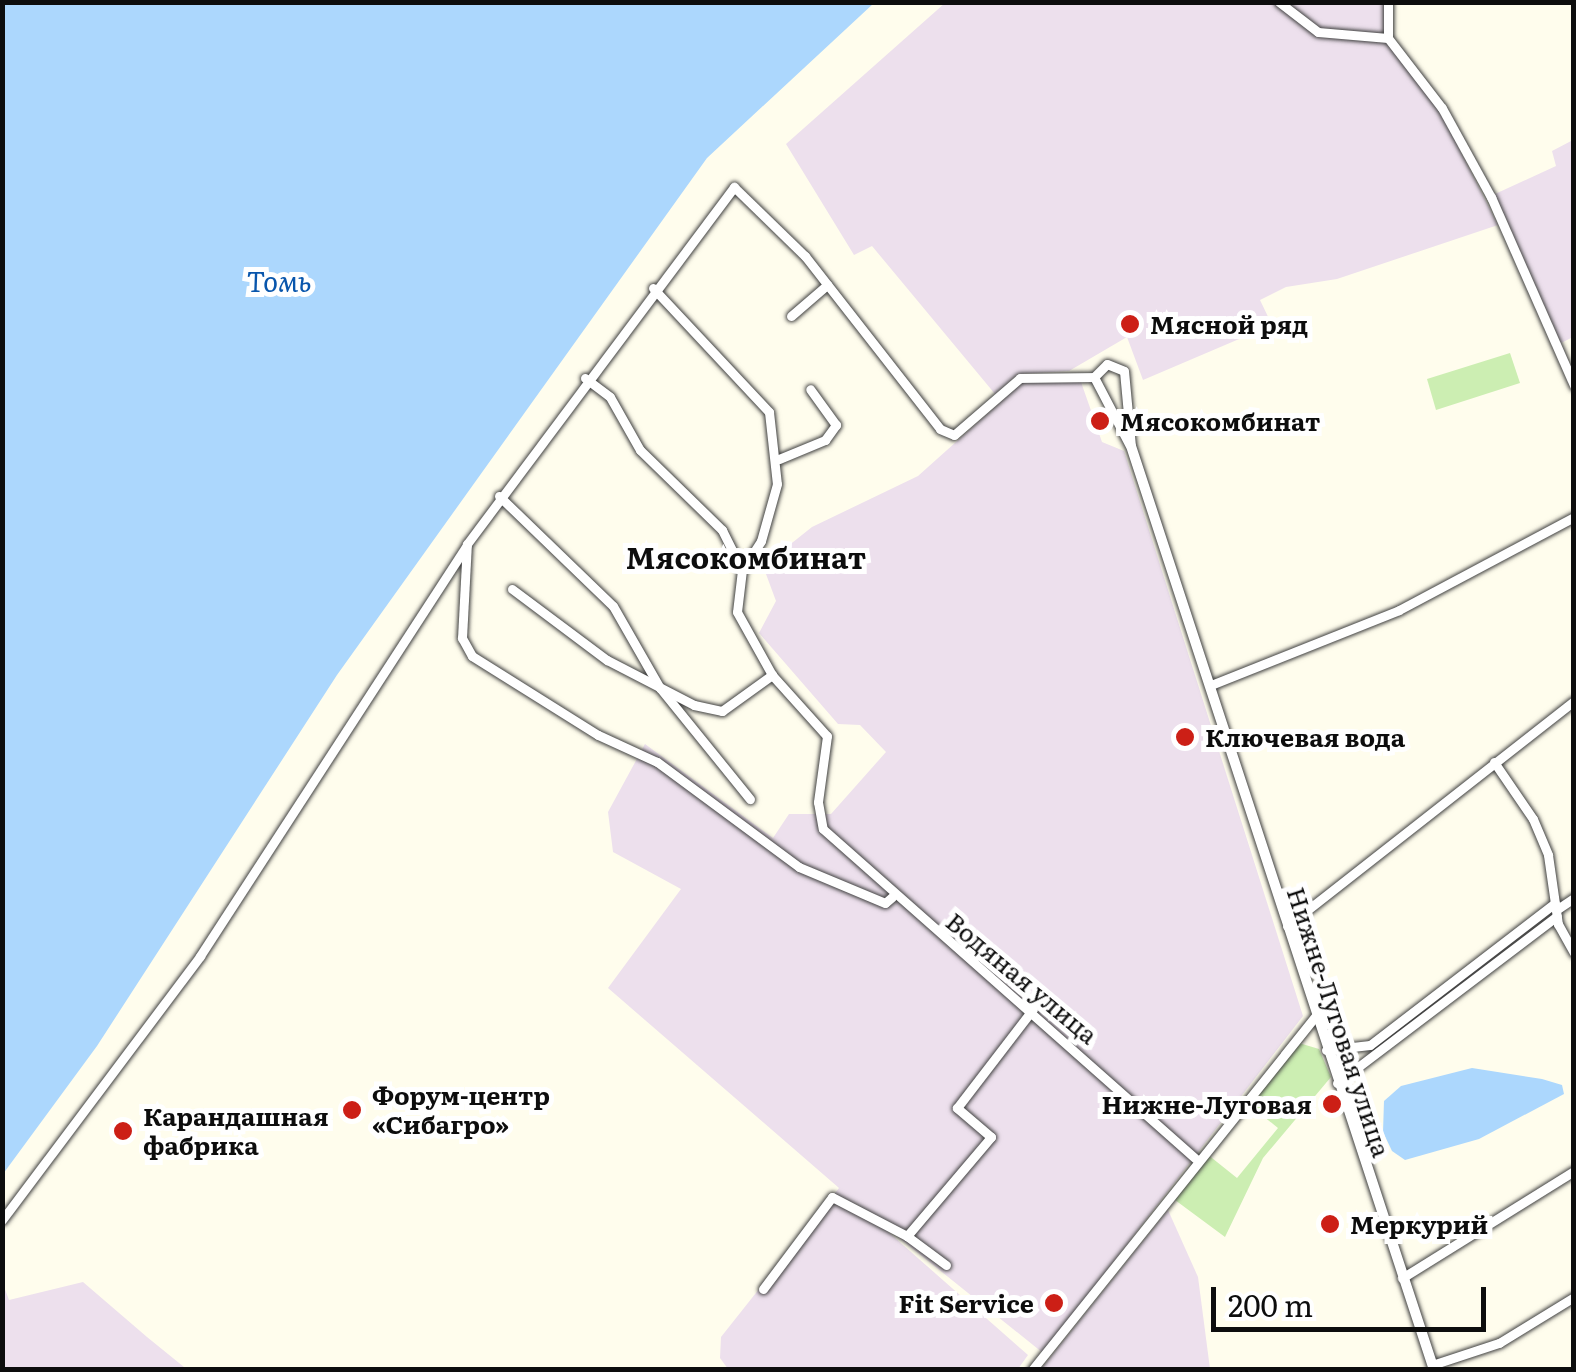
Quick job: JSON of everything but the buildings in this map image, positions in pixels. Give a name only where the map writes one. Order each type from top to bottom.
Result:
[{"type":"street","points":[[1279,2],[1318,32],[1388,38]]},
{"type":"street","points":[[1388,2],[1388,38],[1442,108],[1490,197],[1574,385]]},
{"type":"street","points":[[2,1220],[200,956],[499,496],[653,288],[734,187],[827,284],[924,411],[954,435],[1020,378],[1094,376],[1107,364],[1124,371],[1131,446]]},
{"type":"street","points":[[791,316],[827,284]]},
{"type":"street","points":[[512,589],[607,660],[660,688],[722,710],[772,675],[738,612],[742,570],[770,520],[779,459],[766,406],[653,288]]},
{"type":"street","points":[[1094,376],[1100,400],[1131,446]]},
{"type":"street","points":[[585,378],[610,397],[640,450],[722,530],[742,570]]},
{"type":"street","points":[[779,459],[824,440],[836,425],[810,389]]},
{"type":"street","name":"Нижне-Луговая улица","points":[[1131,446],[1433,1367]]},
{"type":"street","points":[[499,496],[613,606],[660,688],[750,798]]},
{"type":"street","points":[[1211,684],[1399,610],[1574,517]]},
{"type":"street","points":[[467,544],[462,638],[472,656],[598,735],[657,762],[798,866],[885,904],[892,897]]},
{"type":"street","name":"Водяная улица","points":[[772,675],[827,736],[818,802],[823,829],[892,897],[1032,1009],[1195,1158]]},
{"type":"street","points":[[1287,926],[1574,701]]},
{"type":"street","points":[[1494,762],[1533,818],[1556,910],[1574,952]]},
{"type":"street","points":[[1326,1050],[1370,1045],[1574,898]]},
{"type":"street","points":[[1337,1083],[1556,910]]},
{"type":"street","points":[[907,1236],[991,1138],[956,1108],[1032,1009]]},
{"type":"street","points":[[1032,1370],[1195,1158],[1316,1016]]},
{"type":"street","points":[[1402,1278],[1574,1171]]},
{"type":"street","points":[[763,1289],[832,1197],[907,1236],[946,1264]]},
{"type":"street","points":[[1433,1367],[1499,1343],[1574,1297]]},
{"type":"shaded area","points":[[945,3],[1384,3],[1385,37],[1439,109],[1498,225],[1337,279],[1286,287],[1260,300],[1272,325],[1143,380],[1127,337],[1069,371],[1018,374],[995,394],[872,246],[854,255],[786,144]]},
{"type":"shaded area","points":[[1573,140],[1573,337],[1561,343],[1495,194],[1556,166],[1552,151]]},
{"type":"shaded area","points":[[1081,382],[1102,442],[1124,451],[1303,1016],[1043,1353],[852,1200],[1028,1355],[1018,1369],[728,1369],[720,1358],[721,1337],[839,1188],[608,988],[681,889],[613,852],[608,812],[645,744],[773,838],[789,814],[831,814],[886,752],[860,725],[838,724],[759,633],[776,601],[763,566],[812,527],[918,476],[1022,383]]},
{"type":"shaded area","points":[[1168,1210],[1198,1277],[1210,1369],[1041,1369]]},
{"type":"shaded area","points":[[83,1282],[184,1367],[3,1369],[3,1284],[9,1300]]},
{"type":"green space","points":[[1510,353],[1520,383],[1436,410],[1427,379]]},
{"type":"green space","points":[[1299,1043],[1319,1049],[1331,1077],[1263,1158],[1225,1237],[1175,1200],[1207,1154],[1237,1178],[1278,1128],[1248,1104]]},
{"type":"water","name":"Томь","points":[[3,2],[874,3],[707,158],[337,675],[97,1046],[3,1174]]},
{"type":"water","points":[[1472,1068],[1542,1079],[1562,1085],[1564,1094],[1479,1139],[1405,1160],[1392,1151],[1383,1132],[1384,1101],[1401,1086]]},
{"type":"place","name":"Мясной ряд","points":[[1130,324]]},
{"type":"place","name":"Мясокомбинат","points":[[1100,421]]},
{"type":"place","name":"Ключевая вода","points":[[1185,737]]},
{"type":"place","name":"Нижне-Луговая","points":[[1332,1104]]},
{"type":"place","name":"Форум-центр «Сибагро»","points":[[352,1110]]},
{"type":"place","name":"Карандашная фабрика","points":[[123,1131]]},
{"type":"place","name":"Меркурий","points":[[1330,1224]]},
{"type":"place","name":"Fit Service","points":[[1054,1303]]},
{"type":"district","name":"Мясокомбинат","points":[[746,556]]}]
